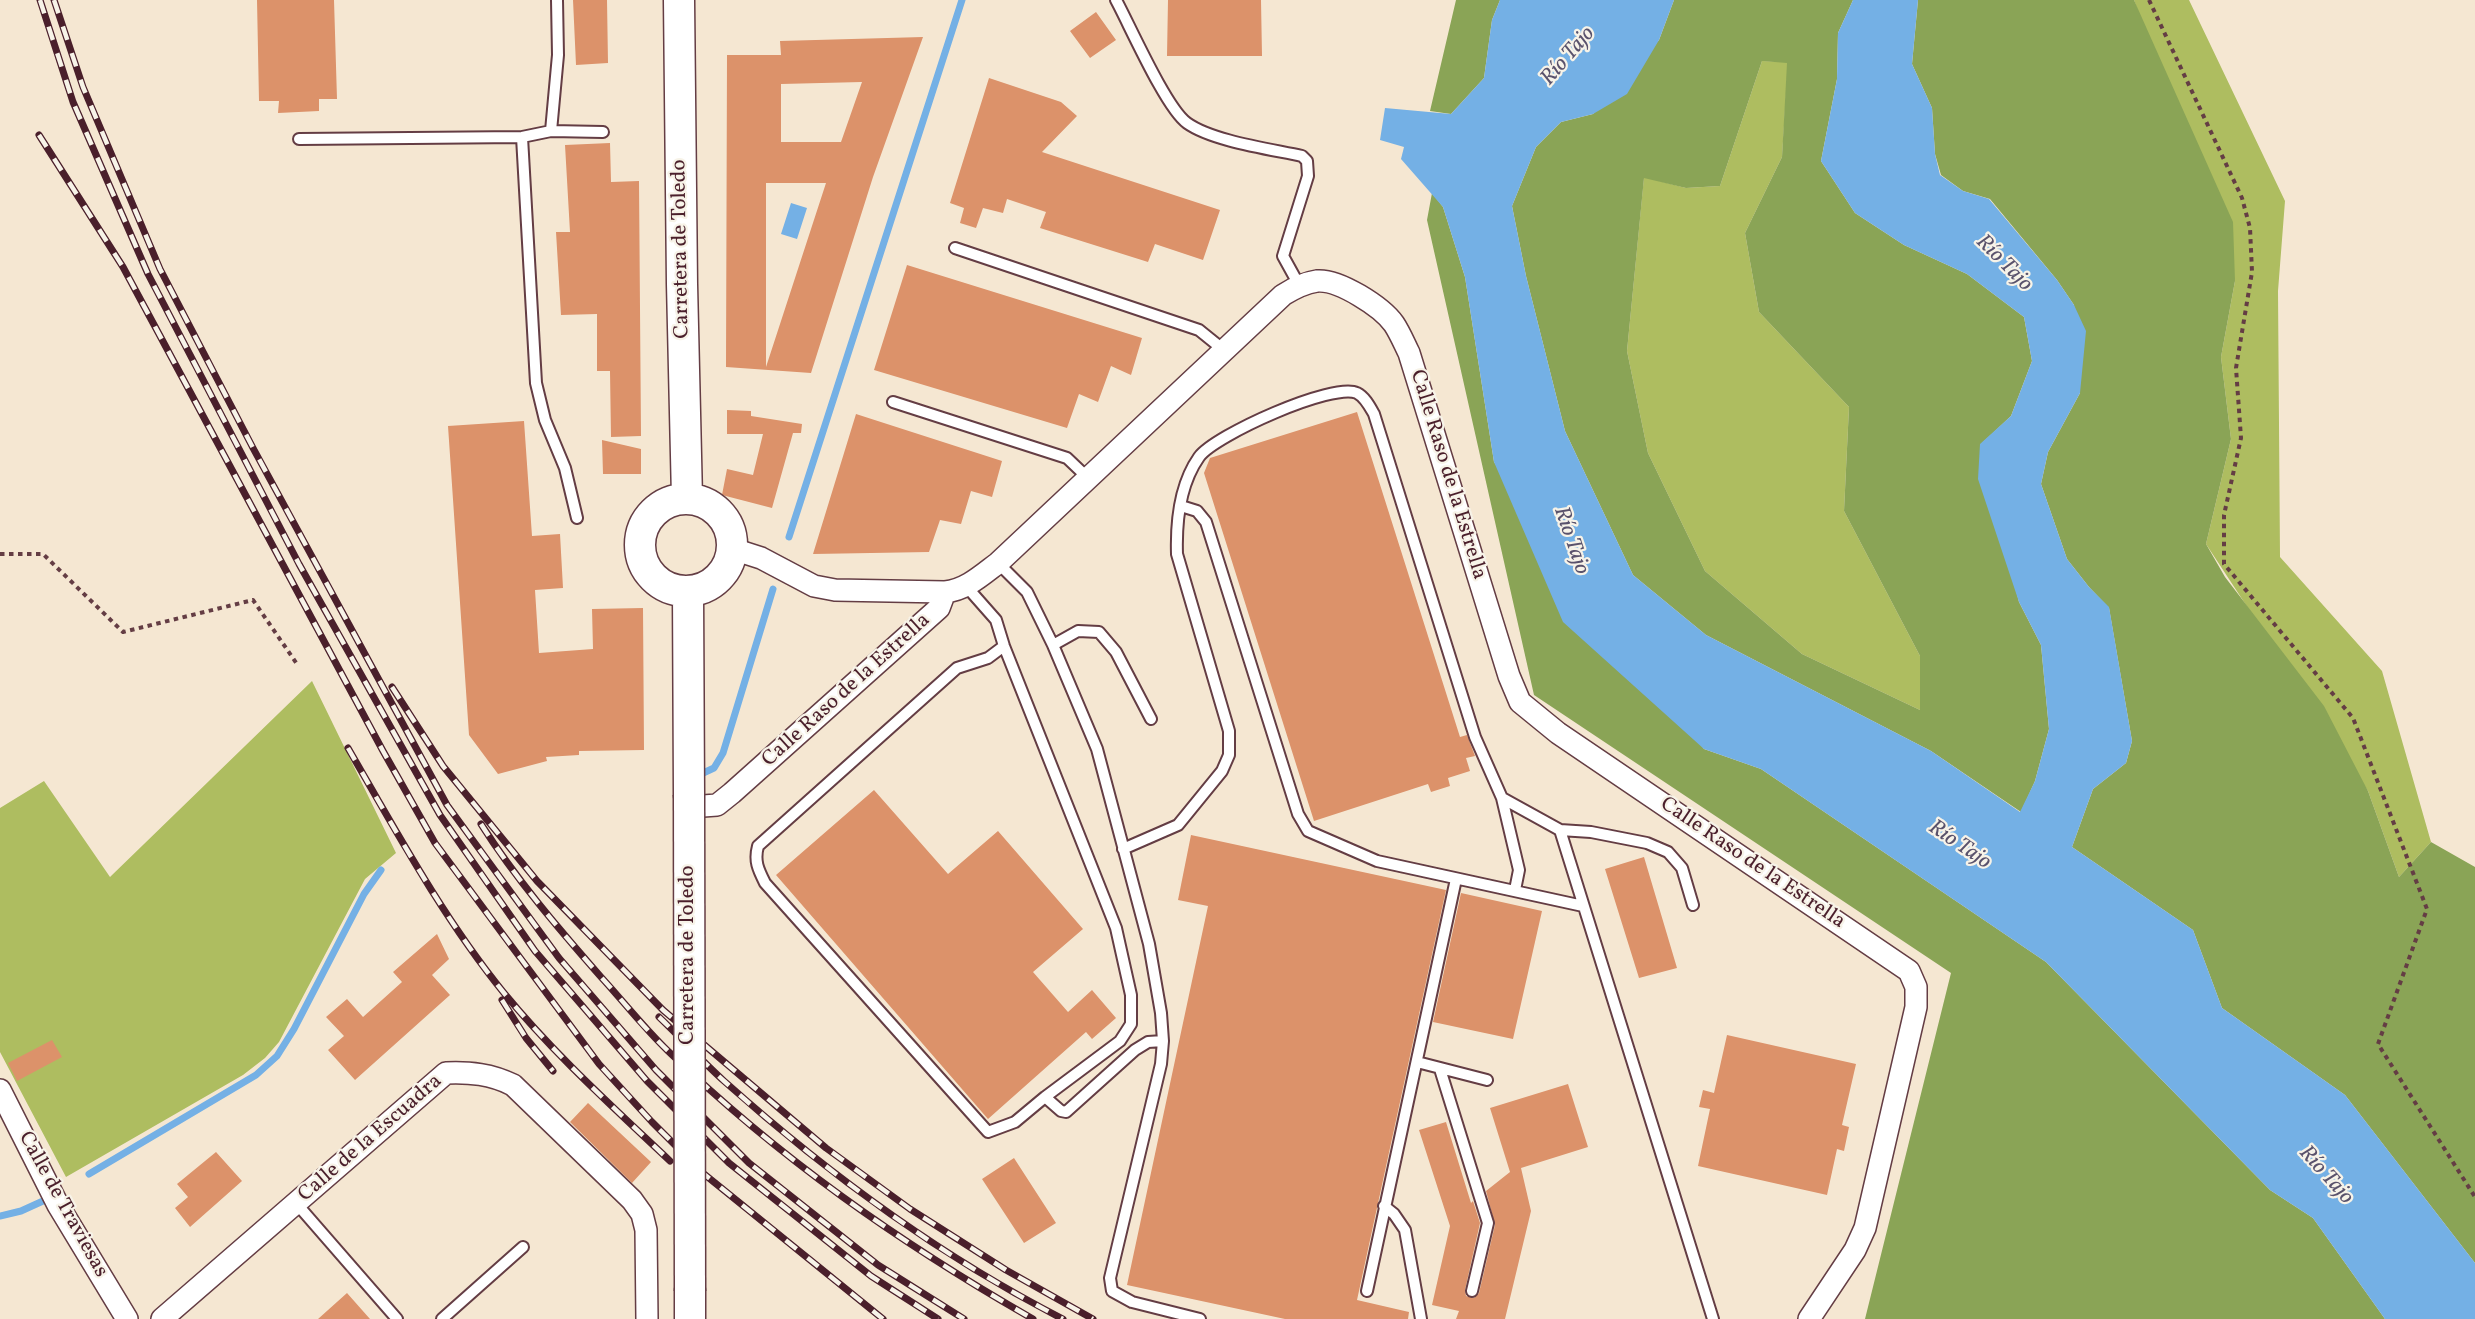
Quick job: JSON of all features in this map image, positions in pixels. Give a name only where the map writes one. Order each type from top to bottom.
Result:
[{"type":"street","name":"Carretera de Toledo","points":[[679,0],[687,498]]},
{"type":"street","name":"Calle Raso de la Estrella","points":[[689,801],[717,805],[846,693],[939,608],[945,592],[957,591],[998,563],[1282,295],[1299,285],[1320,281],[1340,287],[1370,302],[1393,322],[1409,353],[1509,676],[1520,702],[1558,733],[1909,971],[1916,987],[1916,1006],[1865,1228],[1855,1250],[1809,1319]]},
{"type":"street","points":[[687,498],[706,502],[721,513],[730,530],[733,549],[728,565],[719,579],[704,588],[688,592],[670,589],[654,579],[643,564],[639,546],[643,527],[653,512],[669,501],[687,498]]},
{"type":"street","points":[[733,549],[761,558],[814,586],[835,590],[945,592]]},
{"type":"street","name":"Carretera de Toledo","points":[[688,592],[690,1305]]},
{"type":"street","name":"Calle de la Escuadra","points":[[162,1319],[446,1073],[468,1072],[496,1077],[513,1085],[632,1200],[642,1215],[646,1230],[647,1319]]},
{"type":"street","name":"Calle de Traviesas","points":[[0,1090],[58,1205],[127,1319]]},
{"type":"lane","points":[[551,131],[558,55],[557,0]]},
{"type":"lane","points":[[1116,0],[1171,105],[1186,122],[1205,133],[1302,156],[1307,161],[1308,176],[1283,256],[1299,285]]},
{"type":"lane","points":[[299,139],[522,137],[551,131],[603,132]]},
{"type":"lane","points":[[522,137],[536,383],[545,420],[565,468],[577,518]]},
{"type":"lane","points":[[955,248],[1199,330],[1225,351]]},
{"type":"lane","points":[[1123,849],[1178,825],[1222,771],[1229,754],[1229,731],[1177,554],[1176,528],[1188,477],[1200,456],[1220,440],[1263,417],[1340,391],[1356,393],[1365,400],[1374,414],[1475,737],[1502,798],[1519,870],[1515,890]]},
{"type":"lane","points":[[893,402],[1067,458],[1089,479]]},
{"type":"lane","points":[[1181,506],[1197,511],[1206,522],[1298,814],[1308,831],[1377,861],[1583,906]]},
{"type":"lane","points":[[998,563],[1027,592],[1053,645],[1097,749],[1149,944],[1163,1041],[1161,1064],[1110,1278],[1112,1291],[1132,1302],[1200,1319]]},
{"type":"lane","points":[[966,586],[996,620],[1004,646],[1116,928],[1131,995],[1131,1024],[1120,1041],[1015,1122],[988,1132],[765,883],[755,857],[758,846],[957,668],[988,658],[1004,646]]},
{"type":"lane","points":[[1053,645],[1078,631],[1099,632],[1116,652],[1151,719]]},
{"type":"lane","points":[[1502,798],[1560,830],[1591,832],[1647,843],[1668,852],[1682,868],[1693,904]]},
{"type":"lane","points":[[1560,830],[1713,1319]]},
{"type":"lane","points":[[1367,1291],[1456,879]]},
{"type":"lane","points":[[1045,1097],[1060,1111],[1066,1112],[1135,1050],[1148,1042],[1163,1041]]},
{"type":"lane","points":[[1417,1062],[1487,1080]]},
{"type":"lane","points":[[1440,1069],[1488,1223],[1472,1291]]},
{"type":"lane","points":[[296,1203],[397,1319]]},
{"type":"lane","points":[[1384,1206],[1394,1214],[1405,1230],[1421,1319]]},
{"type":"lane","points":[[442,1319],[523,1247]]},
{"type":"path","points":[[2149,0],[2242,198],[2250,228],[2252,272],[2236,368],[2241,438],[2224,515],[2224,564],[2353,718],[2427,909],[2378,1044],[2475,1197]]},
{"type":"path","points":[[0,554],[43,554],[123,632],[253,600],[297,664]]},
{"type":"green space","points":[[1456,0],[1500,0],[1492,20],[1484,78],[1451,114],[1430,111]]},
{"type":"green space","points":[[1674,0],[1853,0],[1838,33],[1837,79],[1821,161],[1855,213],[1904,245],[1967,274],[2024,317],[2032,361],[2011,416],[1980,445],[2019,602],[2041,645],[2049,729],[2035,781],[2021,812],[1931,751],[1706,635],[1633,575],[1565,431],[1526,276],[1512,206],[1536,147],[1561,122],[1593,114],[1659,40]],"holes":[[[1762,61],[1787,63],[1782,157],[1745,233],[1759,312],[1849,407],[1844,511],[1920,656],[1920,710],[1802,654],[1705,571],[1648,453],[1627,351],[1644,178],[1686,188],[1720,186]]]},
{"type":"green space","points":[[1918,0],[2134,0],[2233,222],[2235,281],[2221,357],[2231,439],[2206,544],[2225,577],[2324,706],[2368,791],[2399,877],[2431,842],[2475,867],[2475,1263],[2345,1095],[2222,1008],[2193,930],[2072,847],[2093,789],[2126,763],[2132,741],[2109,608],[2067,559],[2041,484],[2048,452],[2080,393],[2074,305],[2057,280],[1990,199],[1963,191],[1941,175],[1935,154],[1932,108],[1912,64]]},
{"type":"green space","points":[[2134,0],[2189,0],[2285,201],[2278,291],[2280,557],[2382,671],[2431,842],[2399,877],[2368,791],[2206,544],[2231,439],[2221,357],[2235,281]]},
{"type":"green space","points":[[1762,61],[1788,62],[1782,157],[1745,233],[1759,312],[1849,407],[1844,511],[1920,656],[1920,710],[1802,654],[1705,571],[1648,453],[1627,351],[1644,177],[1686,188],[1720,186]]},
{"type":"green space","points":[[1432,193],[1443,207],[1465,277],[1494,462],[1704,749],[1761,769],[2046,962],[2270,1190],[2313,1218],[2385,1319],[1865,1319],[1951,973],[1534,695],[1427,220]]},
{"type":"green space","points":[[312,681],[396,853],[365,879],[279,1042],[265,1058],[243,1075],[66,1177],[0,1052],[0,808],[44,781],[110,877]]},
{"type":"water","name":"Río Tajo","points":[[1500,0],[1674,0],[1659,40],[1627,94],[1593,114],[1561,122],[1536,147],[1512,206],[1526,276],[1565,431],[1633,575],[1706,635],[1931,751],[2020,812],[2035,781],[2049,729],[2041,645],[2019,602],[1978,479],[1980,444],[2011,416],[2032,361],[2024,317],[1967,274],[1904,245],[1855,213],[1821,161],[1837,79],[1838,33],[1853,0],[1918,0],[1912,64],[1932,108],[1935,154],[1940,175],[1963,191],[1989,199],[2057,280],[2074,305],[2086,331],[2080,393],[2048,452],[2041,484],[2067,559],[2089,587],[2109,607],[2132,741],[2126,763],[2093,789],[2072,847],[2193,930],[2222,1008],[2345,1095],[2475,1263],[2475,1319],[2385,1319],[2313,1218],[2270,1190],[2046,962],[1761,769],[1704,749],[1563,622],[1494,462],[1465,277],[1443,207],[1401,159],[1404,147],[1380,140],[1385,108],[1451,114],[1484,78],[1492,20]]},
{"type":"water","points":[[791,203],[807,208],[797,239],[781,234]]},
{"type":"building","points":[[257,0],[334,0],[337,99],[319,99],[319,111],[278,113],[279,101],[259,101]]},
{"type":"building","points":[[573,0],[607,0],[608,63],[576,65]]},
{"type":"building","points":[[1168,0],[1261,0],[1262,56],[1167,56]]},
{"type":"building","points":[[1096,12],[1116,40],[1090,58],[1070,31]]},
{"type":"building","points":[[923,37],[873,177],[811,373],[726,367],[727,55],[781,55],[780,41]],"holes":[[[862,82],[841,142],[781,142],[781,84]],[[766,183],[826,183],[766,367]]]},
{"type":"building","points":[[989,78],[1061,102],[1077,116],[1042,152],[1220,210],[1203,260],[1155,244],[1148,262],[1040,228],[1046,212],[1007,199],[1003,213],[983,208],[976,228],[960,223],[964,208],[950,203]]},
{"type":"building","points":[[610,143],[611,182],[639,181],[641,436],[611,437],[610,371],[597,371],[597,314],[561,315],[556,232],[570,232],[565,145]]},
{"type":"building","points":[[907,265],[1142,338],[1131,375],[1111,366],[1098,402],[1079,394],[1067,428],[874,370]]},
{"type":"building","points":[[727,410],[751,411],[751,416],[802,424],[801,433],[793,433],[772,508],[722,495],[727,469],[753,475],[763,434],[727,434]]},
{"type":"building","points":[[1357,412],[1460,737],[1467,735],[1475,756],[1466,758],[1470,771],[1448,778],[1450,786],[1431,792],[1428,784],[1314,821],[1204,473],[1210,458]]},
{"type":"building","points":[[856,414],[1002,461],[992,497],[971,491],[961,524],[940,520],[929,552],[813,554]]},
{"type":"building","points":[[524,421],[532,536],[560,534],[563,588],[535,590],[539,653],[593,649],[592,609],[643,608],[644,750],[579,751],[579,755],[546,757],[547,761],[498,774],[469,735],[448,426]]},
{"type":"building","points":[[602,440],[641,449],[641,474],[603,474]]},
{"type":"building","points":[[874,790],[948,874],[998,831],[1083,929],[1033,972],[1068,1012],[1092,990],[1116,1018],[1092,1039],[1086,1032],[988,1119],[776,875]]},
{"type":"building","points":[[1191,835],[1446,890],[1357,1300],[1409,1312],[1408,1319],[1285,1319],[1127,1285],[1208,906],[1178,900]]},
{"type":"building","points":[[1644,857],[1677,968],[1639,978],[1605,869]]},
{"type":"building","points":[[1461,893],[1542,911],[1513,1039],[1433,1022]]},
{"type":"building","points":[[437,934],[449,959],[432,975],[450,995],[355,1080],[328,1050],[344,1036],[326,1017],[347,999],[363,1017],[402,982],[393,972]]},
{"type":"building","points":[[1727,1035],[1856,1064],[1842,1125],[1849,1127],[1844,1151],[1837,1149],[1827,1195],[1698,1166],[1710,1109],[1699,1107],[1703,1090],[1714,1093]]},
{"type":"building","points":[[52,1040],[62,1057],[17,1081],[8,1063]]},
{"type":"building","points":[[1568,1084],[1588,1147],[1521,1168],[1531,1211],[1505,1319],[1456,1319],[1459,1311],[1432,1305],[1450,1226],[1419,1130],[1446,1122],[1471,1203],[1473,1201],[1480,1223],[1465,1290],[1466,1296],[1474,1298],[1479,1293],[1495,1225],[1486,1191],[1510,1172],[1490,1108]]},
{"type":"building","points":[[588,1103],[651,1162],[632,1183],[570,1122]]},
{"type":"building","points":[[216,1152],[242,1181],[190,1227],[175,1208],[188,1197],[177,1184]]},
{"type":"building","points":[[1014,1158],[1056,1223],[1024,1243],[982,1179]]},
{"type":"building","points":[[347,1293],[370,1319],[318,1319]]},
{"type":"waterway","points":[[789,537],[962,0]]},
{"type":"waterway","points":[[701,774],[714,768],[723,753],[773,589]]},
{"type":"waterway","points":[[89,1174],[256,1075],[277,1056],[294,1029],[364,894],[381,870]]},
{"type":"waterway","points":[[0,1216],[21,1211],[43,1201]]},
{"type":"railway","points":[[40,0],[73,102],[148,274],[299,564],[440,815],[535,951],[647,1081],[729,1163],[871,1276],[938,1319]]},
{"type":"railway","points":[[54,0],[83,87],[160,269],[253,448],[447,805],[559,958],[656,1070],[749,1163],[878,1265],[964,1319]]},
{"type":"railway","points":[[39,135],[123,267],[383,751],[435,843],[599,1064],[652,1122],[704,1174],[883,1319]]},
{"type":"railway","points":[[392,687],[443,766],[537,881],[663,1010],[826,1148],[910,1209],[1006,1270],[1093,1319]]},
{"type":"railway","points":[[348,748],[440,904],[504,993],[563,1059],[670,1161]]},
{"type":"railway","points":[[481,824],[523,884],[569,940],[650,1033],[710,1090],[797,1163],[842,1197],[935,1260],[1033,1319]]},
{"type":"railway","points":[[502,1000],[526,1038],[553,1071]]},
{"type":"railway","points":[[659,1017],[724,1081],[844,1180],[886,1211],[973,1268],[1063,1319]]}]
